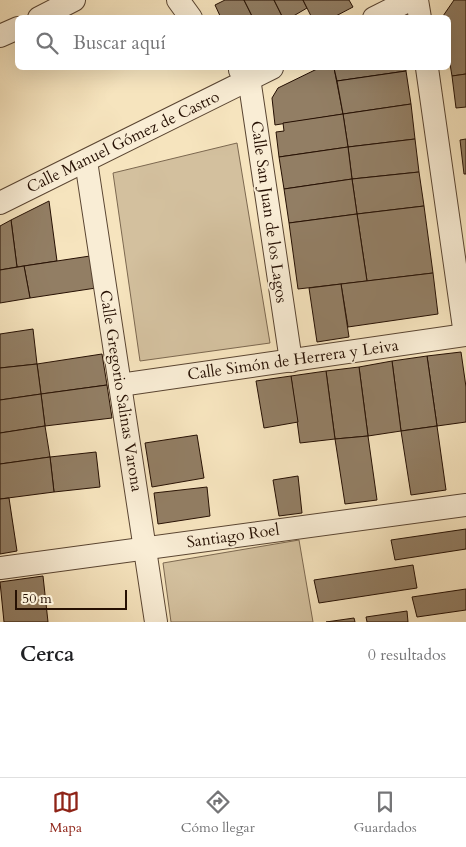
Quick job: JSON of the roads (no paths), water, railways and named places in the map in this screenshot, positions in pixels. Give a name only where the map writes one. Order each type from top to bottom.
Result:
[{"type":"street","points":[[44,15],[74,0]]},
{"type":"street","points":[[178,0],[189,15]]},
{"type":"street","points":[[380,15],[410,0]]},
{"type":"street","points":[[417,0],[420,15]]},
{"type":"street","points":[[0,36],[15,29]]},
{"type":"street","name":"Calle Manuel Gómez de Castro","points":[[0,202],[86,161],[244,73],[261,70]]},
{"type":"street","points":[[427,70],[465,335]]},
{"type":"street","name":"Calle San Juan de los Lagos","points":[[244,73],[291,362]]},
{"type":"street","name":"Calle Gregorio Salinas Varona","points":[[86,161],[156,622]]},
{"type":"street","name":"Calle Simón de Herrera y Leiva","points":[[120,385],[291,362],[465,335]]},
{"type":"street","name":"Santiago Roel","points":[[0,568],[466,505]]}]
